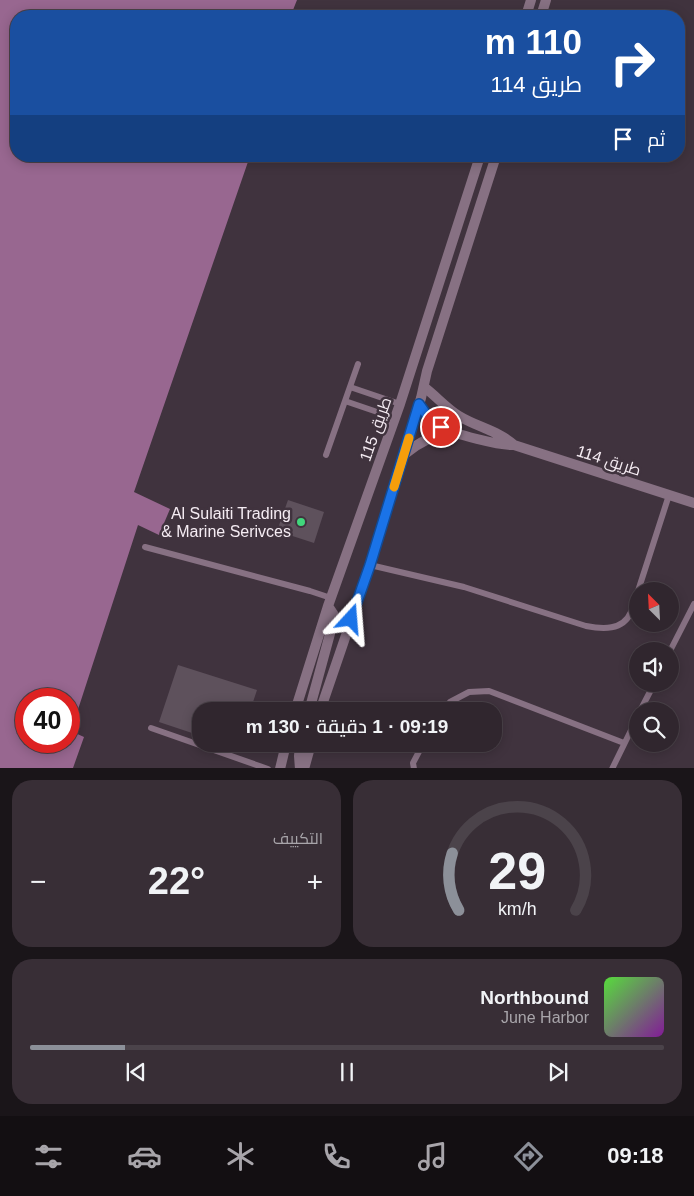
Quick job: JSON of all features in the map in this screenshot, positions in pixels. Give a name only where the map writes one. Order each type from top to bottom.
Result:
[{"type":"street","name":"طريق 115","points":[[298,702],[330,602],[400,404],[478,162]]},
{"type":"street","name":"طريق 115","points":[[323,702],[370,565],[432,357],[494,162]]},
{"type":"street","name":"طريق 114","points":[[424,386],[460,417],[507,439],[514,445]]},
{"type":"street","name":"طريق 114","points":[[419,404],[433,421],[451,432],[504,445],[514,445],[694,503]]},
{"type":"street","points":[[404,455],[421,442],[440,434],[451,432]]},
{"type":"street","points":[[311,702],[334,619],[330,602]]},
{"type":"street","points":[[280,768],[284,752]]},
{"type":"street","points":[[299,752],[300,768]]},
{"type":"street","points":[[304,768],[309,752]]},
{"type":"lane","points":[[326,455],[358,364]]},
{"type":"lane","points":[[350,387],[400,404]]},
{"type":"lane","points":[[345,401],[395,418]]},
{"type":"lane","points":[[641,582],[669,495]]},
{"type":"lane","points":[[145,547],[310,591],[330,602]]},
{"type":"lane","points":[[370,565],[464,587],[586,626],[604,629],[620,625],[629,616]]},
{"type":"lane","points":[[675,642],[694,604]]},
{"type":"lane","points":[[450,702],[468,692],[489,690],[624,742]]},
{"type":"lane","points":[[151,728],[268,768]]},
{"type":"lane","points":[[612,768],[629,733]]},
{"type":"lane","points":[[414,768],[413,763],[419,752]]},
{"type":"shaded area","points":[[0,0],[297,0],[293,10],[10,10],[10,162],[248,162],[134,492],[170,509],[159,535],[138,525],[80,703],[80,688],[15,688],[15,753],[78,753],[73,768],[0,768]]},
{"type":"shaded area","points":[[80,735],[84,737],[80,748]]},
{"type":"building","name":"Al Sulaiti Trading & Marine Serivces","points":[[288,500],[324,512],[314,543],[277,531]]},
{"type":"building","points":[[178,665],[257,690],[253,702],[192,702],[192,733],[159,722]]},
{"type":"slow traffic","points":[[394,487],[409,438]]},
{"type":"place","name":"Al Sulaiti Trading & Marine Serivces","points":[[301,522]]},
{"type":"route","points":[[351,619],[370,565],[419,404],[426,414],[441,427]]}]
